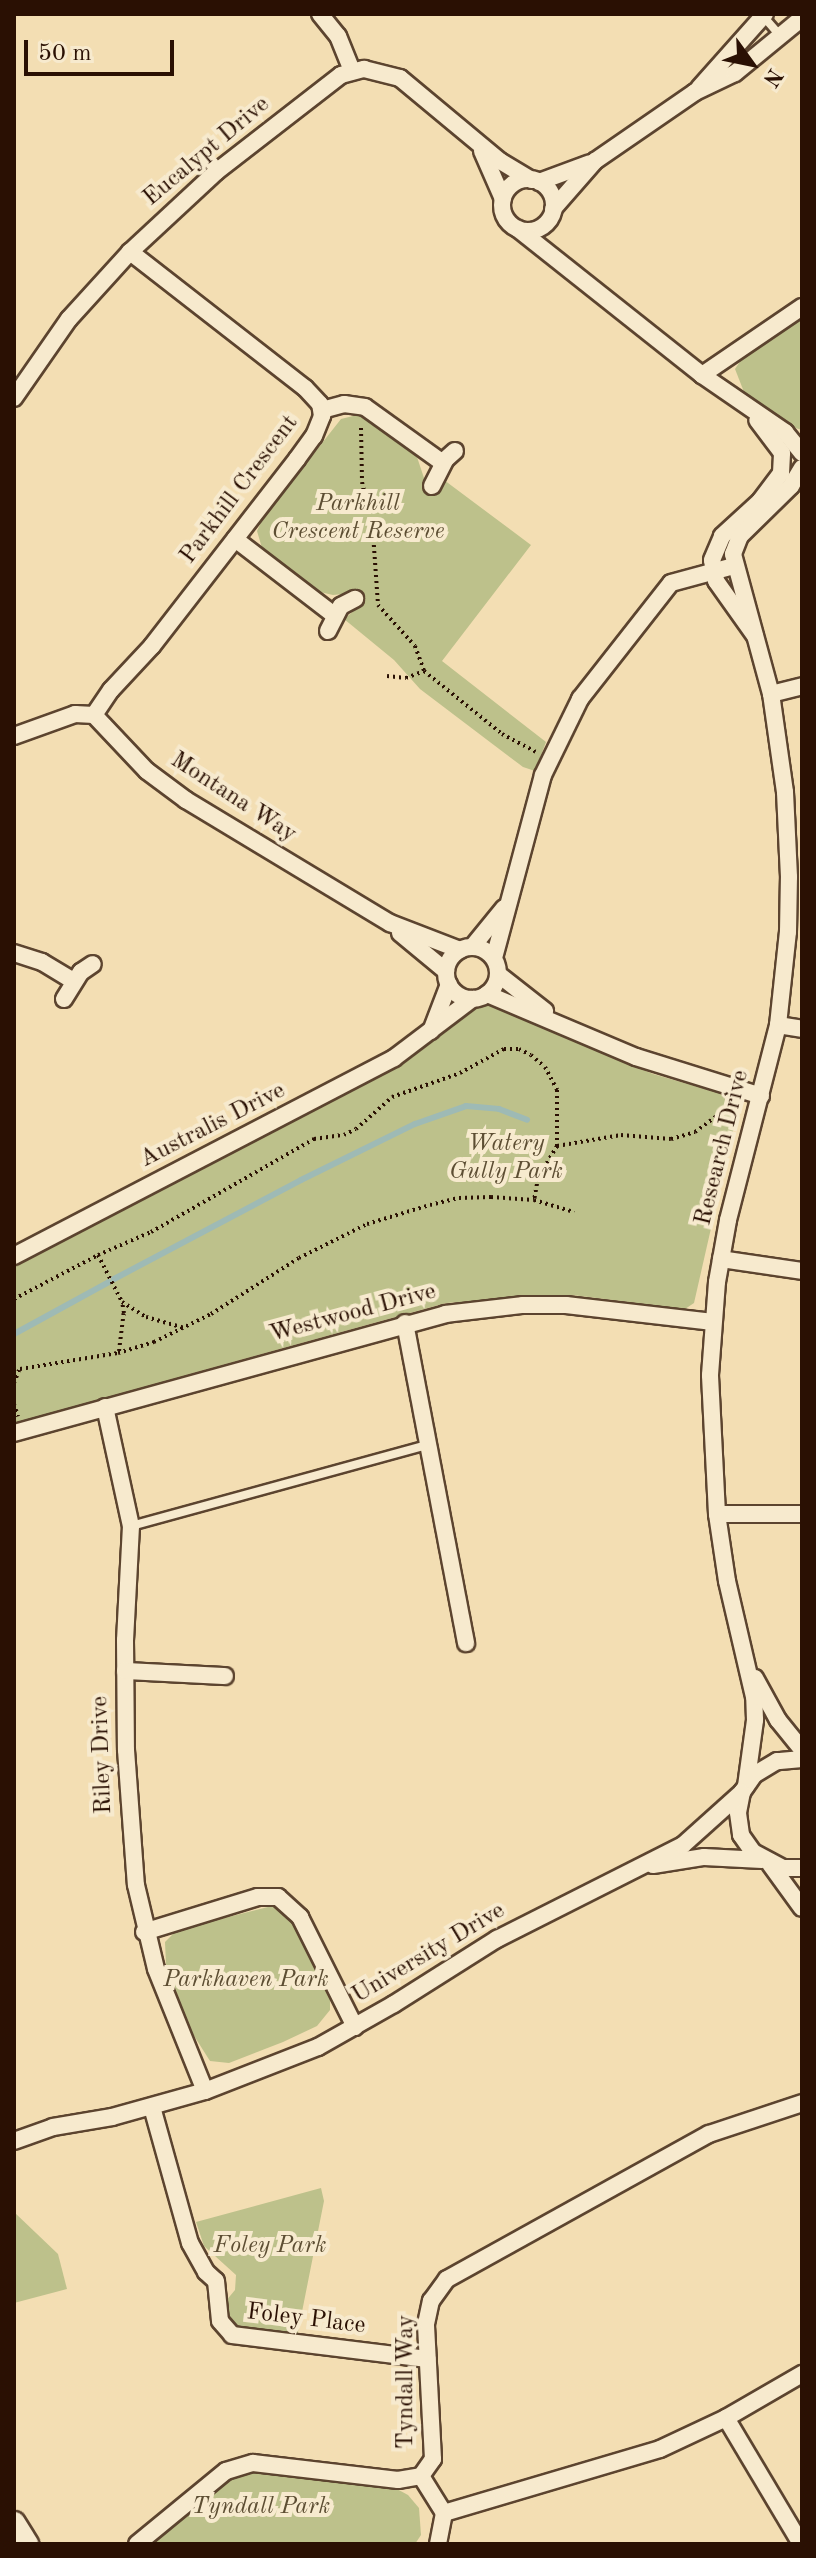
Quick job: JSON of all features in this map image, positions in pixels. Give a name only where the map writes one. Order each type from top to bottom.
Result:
[{"type":"street","points":[[320,14],[338,36],[352,71],[377,70],[400,78],[511,169],[536,181],[551,193],[555,250],[571,272]]},
{"type":"street","points":[[695,92],[764,15]]},
{"type":"street","points":[[518,229],[540,228],[595,161],[695,92],[735,73],[802,18]]},
{"type":"street","name":"Eucalypt Drive","points":[[14,398],[69,319],[130,252],[216,172],[332,80],[352,71]]},
{"type":"street","points":[[475,139],[490,164],[503,199],[506,220],[702,375],[785,432],[802,452],[783,460]]},
{"type":"street","points":[[503,199],[510,186],[536,181],[595,161]]},
{"type":"street","name":"Parkhill Crescent","points":[[94,715],[111,690],[152,646],[314,436],[322,410],[305,388],[130,252]]},
{"type":"street","points":[[702,375],[802,307]]},
{"type":"street","points":[[322,410],[357,404],[449,457],[432,486]]},
{"type":"street","points":[[713,569],[717,543],[772,488],[781,473],[783,460],[772,437],[743,405]]},
{"type":"street","points":[[480,996],[496,966],[507,903],[550,757],[585,690],[664,589],[679,579],[734,566],[733,554],[740,536],[791,486],[802,468]]},
{"type":"street","points":[[235,539],[331,623],[355,599]]},
{"type":"street","name":"Research Drive","points":[[734,566],[752,614],[771,694],[789,832],[788,932],[778,1025],[721,1259],[713,1322],[709,1414],[717,1514],[727,1581],[750,1670],[755,1720],[738,1813],[741,1835],[802,1908]]},
{"type":"street","name":"Research Drive","points":[[713,569],[716,581],[756,638]]},
{"type":"street","points":[[771,694],[802,686]]},
{"type":"street","points":[[14,736],[75,714],[94,715]]},
{"type":"street","name":"Montana Way","points":[[94,715],[147,771],[173,792],[390,923],[447,978]]},
{"type":"street","points":[[430,1032],[450,959],[466,948],[507,903]]},
{"type":"street","name":"Montana Way","points":[[390,923],[466,948]]},
{"type":"street","points":[[466,948],[485,949],[496,966],[559,1022]]},
{"type":"street","points":[[14,953],[42,962],[74,981]]},
{"type":"street","points":[[64,999],[74,981],[93,964]]},
{"type":"street","points":[[447,978],[458,995],[480,996],[559,1022],[636,1057],[761,1096]]},
{"type":"street","name":"Australis Drive","points":[[14,1256],[359,1077],[480,996]]},
{"type":"street","points":[[778,1025],[802,1029]]},
{"type":"street","points":[[721,1259],[802,1271]]},
{"type":"street","name":"Westwood Drive","points":[[14,1433],[405,1323],[483,1308],[552,1305],[604,1307],[713,1322]]},
{"type":"street","points":[[405,1323],[466,1643]]},
{"type":"street","name":"Riley Drive","points":[[105,1407],[131,1526],[125,1671],[128,1810],[144,1932],[169,2007],[205,2091]]},
{"type":"street","points":[[717,1514],[802,1514]]},
{"type":"street","name":"Research Drive","points":[[750,1670],[778,1720],[802,1750]]},
{"type":"street","points":[[125,1671],[225,1676]]},
{"type":"street","name":"University Drive","points":[[14,2141],[53,2127],[152,2107],[286,2061],[355,2027],[497,1939],[643,1867],[695,1836],[764,1766],[777,1761],[802,1759]]},
{"type":"street","name":"University Drive","points":[[643,1867],[704,1857],[802,1868]]},
{"type":"street","points":[[144,1932],[258,1897],[278,1897],[300,1917],[355,2027]]},
{"type":"street","name":"Tyndall Way","points":[[137,2544],[226,2471],[253,2463],[398,2480],[421,2476],[433,2459],[426,2324],[431,2301],[447,2279],[709,2134],[802,2103]]},
{"type":"street","name":"Foley Place","points":[[152,2107],[190,2243],[206,2272],[216,2281],[220,2321],[232,2335],[428,2359]]},
{"type":"street","name":"University Drive","points":[[14,2126],[53,2127]]},
{"type":"street","points":[[444,2513],[660,2449],[726,2418],[802,2374]]},
{"type":"street","points":[[726,2418],[801,2544]]},
{"type":"street","points":[[421,2476],[444,2513],[438,2544]]},
{"type":"street","points":[[14,2523],[27,2544]]},
{"type":"lane","points":[[764,15],[781,37]]},
{"type":"lane","points":[[131,1526],[428,1445]]},
{"type":"path","points":[[357,404],[354,416],[360,423],[364,442],[362,482],[373,533],[378,605],[415,646],[424,671],[502,734],[550,757]]},
{"type":"path","points":[[387,676],[406,678],[424,671]]},
{"type":"path","points":[[14,1299],[98,1255],[151,1232],[314,1139],[344,1135],[356,1129],[392,1097],[460,1073],[504,1049],[519,1049],[531,1055],[554,1078],[559,1110],[557,1146],[538,1178],[534,1200]]},
{"type":"path","points":[[557,1146],[621,1135],[671,1139],[695,1132],[730,1106]]},
{"type":"path","points":[[14,1383],[17,1369],[118,1353],[184,1328],[299,1258],[367,1224],[459,1198],[534,1200],[574,1212]]},
{"type":"path","points":[[98,1255],[122,1302],[124,1313],[118,1353]]},
{"type":"path","points":[[122,1302],[146,1317],[184,1328]]},
{"type":"green space","points":[[802,315],[802,430],[783,424],[744,392],[735,369],[745,354]]},
{"type":"green space","name":"Parkhill Crescent Reserve","points":[[361,414],[416,454],[426,484],[439,491],[444,480],[531,545],[442,661],[546,742],[535,771],[523,767],[420,689],[394,660],[344,619],[361,605],[353,593],[333,595],[320,592],[262,548],[257,531],[263,518],[341,419]]},
{"type":"green space","name":"Watery Gully Park","points":[[489,1005],[524,1013],[587,1047],[653,1074],[719,1093],[734,1106],[735,1123],[694,1303],[685,1309],[572,1295],[446,1303],[14,1423],[14,1266],[404,1062],[469,1011]]},
{"type":"green space","name":"Parkhaven Park","points":[[272,1906],[293,1921],[330,1995],[330,2010],[317,2026],[283,2042],[229,2063],[210,2061],[191,2031],[166,1964],[165,1942],[177,1930]]},
{"type":"green space","name":"Foley Park","points":[[321,2188],[324,2201],[297,2337],[238,2329],[231,2323],[225,2302],[235,2290],[236,2275],[204,2246],[196,2222]]},
{"type":"green space","points":[[14,2212],[58,2254],[67,2289],[14,2303]]},
{"type":"green space","name":"Tyndall Park","points":[[254,2469],[395,2488],[408,2495],[419,2508],[421,2535],[415,2544],[142,2544],[230,2476]]},
{"type":"waterway","points":[[114,1279],[301,1180],[415,1124],[466,1106],[499,1109],[527,1120]]},
{"type":"waterway","points":[[14,1334],[109,1282]]}]
